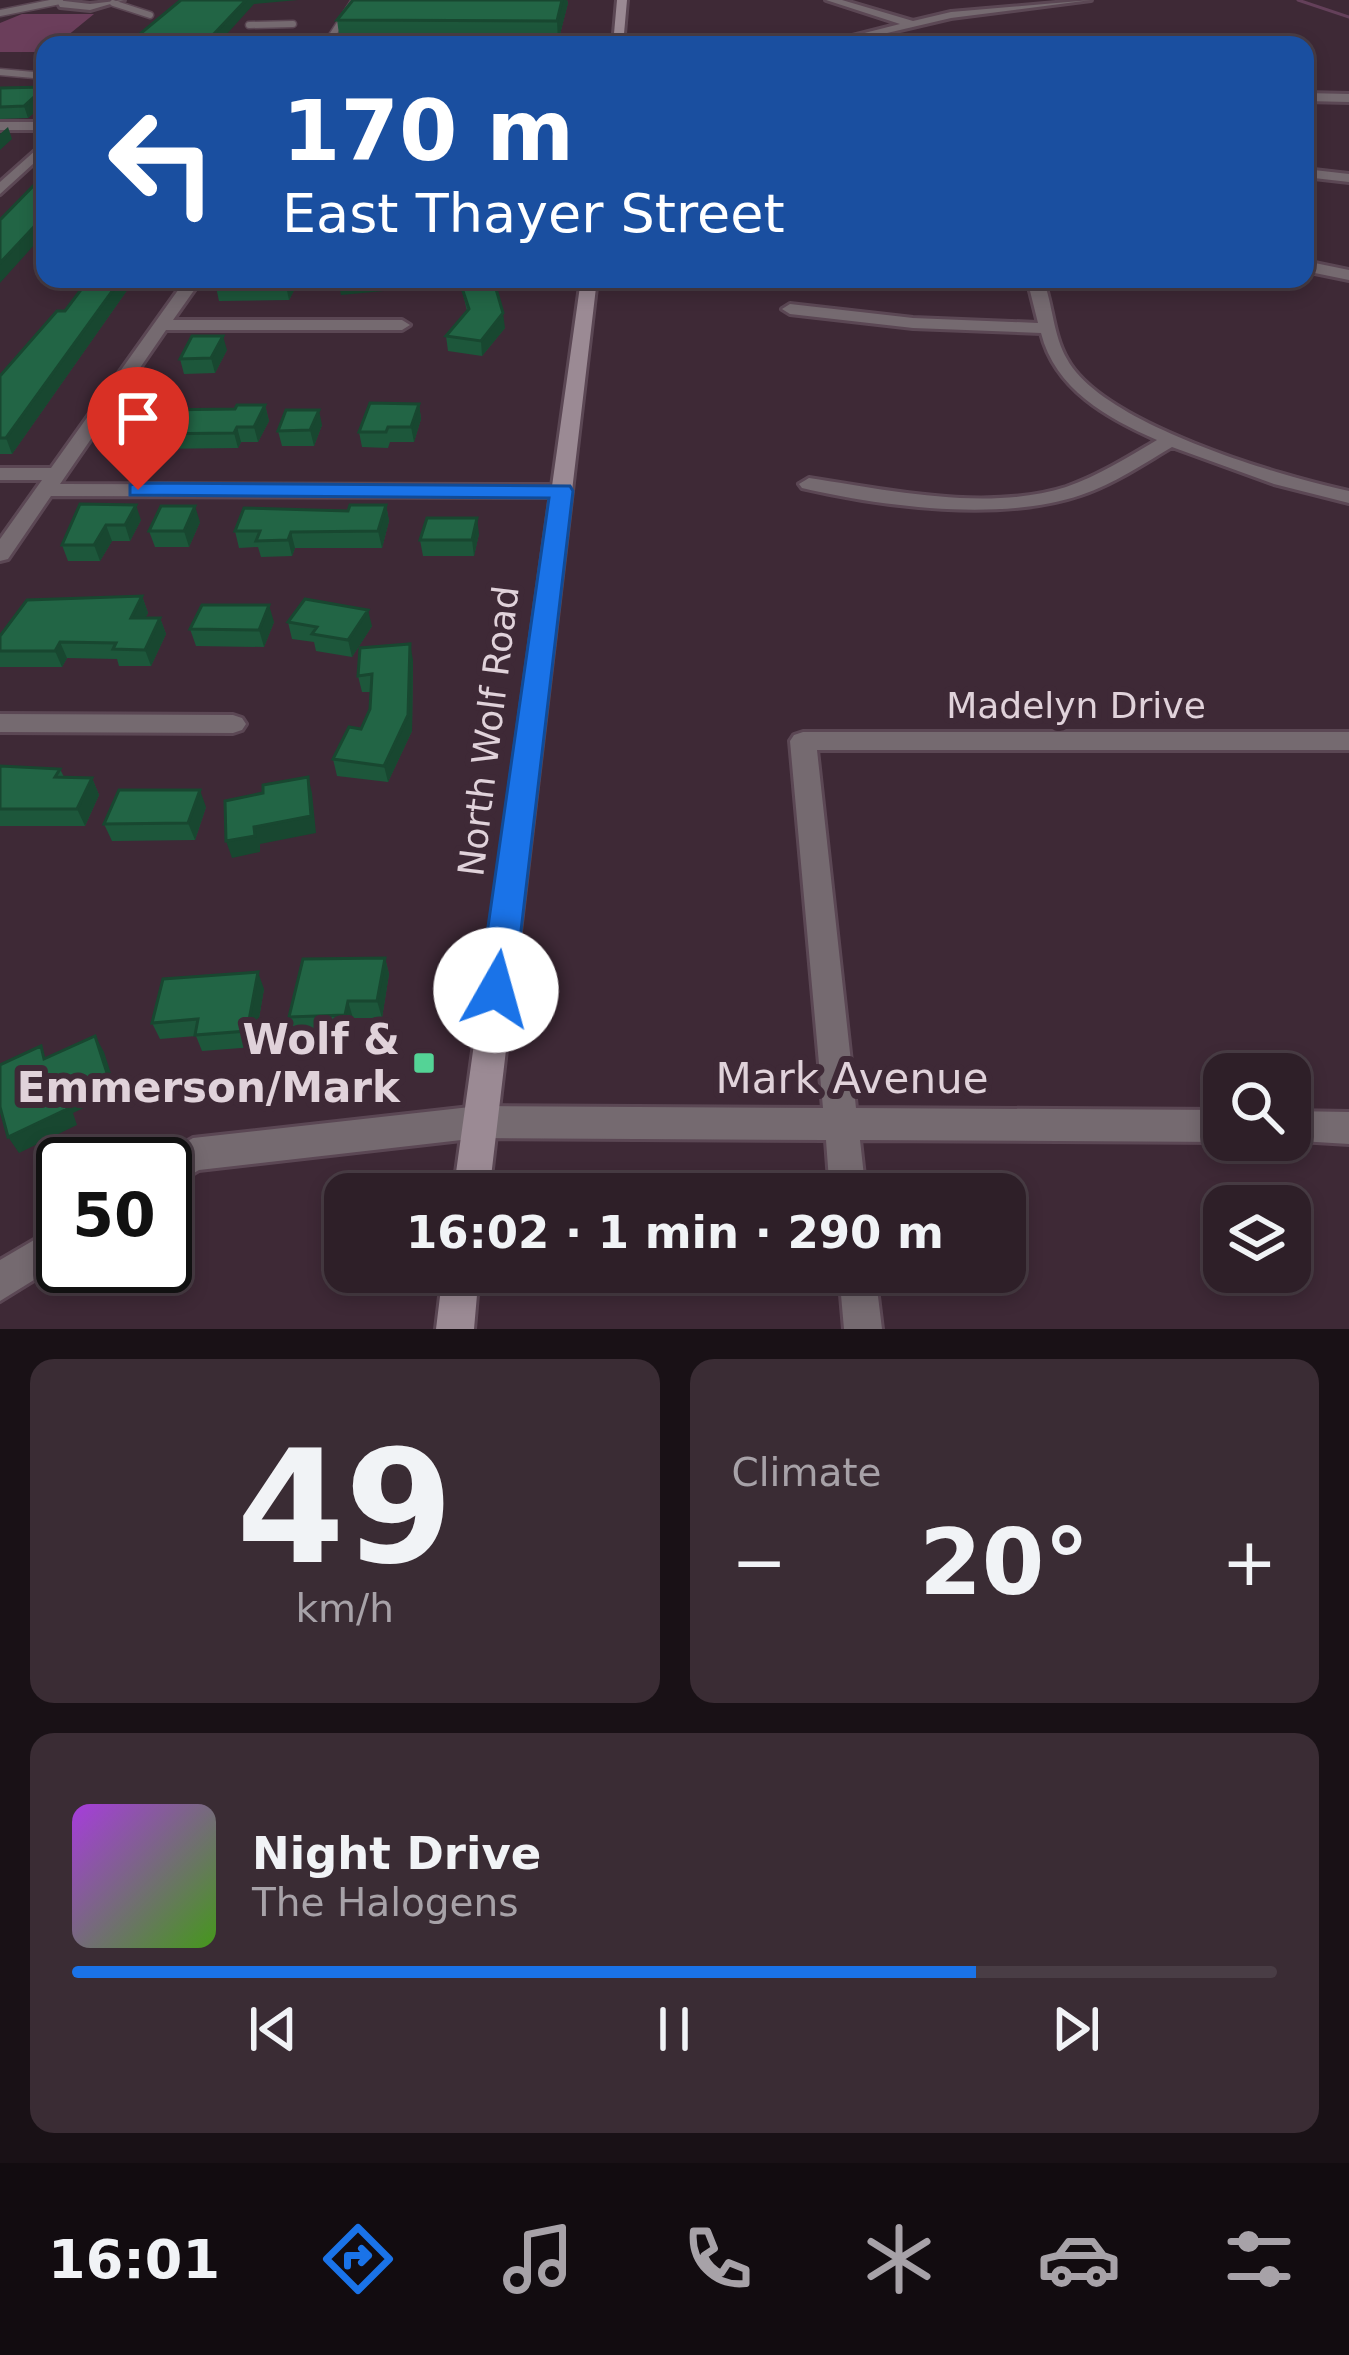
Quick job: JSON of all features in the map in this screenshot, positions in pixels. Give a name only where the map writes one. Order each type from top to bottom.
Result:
[{"type":"main road","points":[[619,36],[622,0]]},
{"type":"main road","name":"North Wolf Road","points":[[473,1173],[588,288]]},
{"type":"main road","points":[[454,1329],[458,1293]]},
{"type":"street","points":[[830,0],[909,23]]},
{"type":"street","points":[[858,36],[909,23],[1086,0]]},
{"type":"street","points":[[61,1],[80,7],[116,2]]},
{"type":"street","points":[[1314,98],[1349,98]]},
{"type":"street","points":[[0,126],[36,126]]},
{"type":"street","points":[[0,190],[36,155]]},
{"type":"street","points":[[1314,174],[1349,178]]},
{"type":"street","points":[[1314,268],[1349,275]]},
{"type":"street","points":[[0,554],[188,288]]},
{"type":"street","points":[[1039,288],[1045,301],[1046,328],[1063,370],[1096,398],[1171,440],[1246,470],[1349,497]]},
{"type":"street","points":[[790,309],[913,322],[1046,328]]},
{"type":"street","points":[[165,326],[401,325]]},
{"type":"street","points":[[809,484],[897,498],[982,502],[1067,494],[1171,440]]},
{"type":"street","points":[[0,474],[51,482],[562,491]]},
{"type":"street","points":[[0,723],[233,724]]},
{"type":"street","name":"Madelyn Drive","points":[[841,1123],[803,741],[1349,741]]},
{"type":"street","name":"Mark Avenue","points":[[192,1155],[479,1122],[1203,1126]]},
{"type":"street","points":[[841,1123],[846,1173]]},
{"type":"street","points":[[1311,1127],[1349,1128]]},
{"type":"street","points":[[0,1282],[36,1258]]},
{"type":"street","points":[[859,1293],[863,1329]]},
{"type":"lane","points":[[332,36],[356,0]]},
{"type":"lane","points":[[0,12],[61,1]]},
{"type":"lane","points":[[0,12],[12,2]]},
{"type":"lane","points":[[116,2],[150,15]]},
{"type":"lane","points":[[249,25],[293,24]]},
{"type":"lane","points":[[0,72],[36,75]]},
{"type":"shaded area","points":[[22,14],[94,14],[67,36],[36,36],[36,52],[0,52],[0,23]]},
{"type":"building","points":[[181,0],[246,0],[213,35],[234,36],[136,36]]},
{"type":"building","points":[[353,0],[562,0],[557,21],[337,20]]},
{"type":"building","points":[[36,87],[36,95],[24,106],[0,107],[0,88]]},
{"type":"building","points":[[36,183],[36,225],[0,263],[0,220]]},
{"type":"building","points":[[82,288],[114,288],[6,438],[0,438],[0,376],[57,311],[65,311]]},
{"type":"building","points":[[462,288],[496,288],[503,313],[481,341],[446,336],[469,309]]},
{"type":"building","points":[[192,336],[223,336],[211,358],[180,359]]},
{"type":"building","points":[[370,403],[419,404],[411,427],[359,432]]},
{"type":"building","points":[[237,405],[265,405],[254,427],[237,427],[234,433],[144,434],[157,410],[235,409]]},
{"type":"building","points":[[286,410],[319,410],[310,430],[278,431]]},
{"type":"building","points":[[80,504],[136,505],[125,525],[106,525],[94,545],[62,545]]},
{"type":"building","points":[[350,505],[386,505],[378,531],[291,532],[288,540],[256,541],[260,531],[235,531],[244,508],[348,511]]},
{"type":"building","points":[[161,506],[195,506],[184,531],[149,531]]},
{"type":"building","points":[[427,518],[477,518],[472,540],[420,540]]},
{"type":"building","points":[[142,596],[131,618],[160,618],[145,650],[113,649],[116,643],[60,642],[55,651],[0,651],[0,636],[27,600]]},
{"type":"building","points":[[305,599],[368,610],[348,640],[312,634],[317,627],[288,622]]},
{"type":"building","points":[[202,605],[269,605],[259,630],[190,629]]},
{"type":"building","points":[[410,644],[408,715],[384,766],[333,759],[349,727],[361,729],[370,709],[372,674],[358,676],[360,648]]},
{"type":"building","points":[[0,766],[60,769],[55,777],[92,778],[77,809],[0,809]]},
{"type":"building","points":[[308,777],[311,816],[254,827],[255,836],[226,841],[225,801],[263,793],[263,785]]},
{"type":"building","points":[[119,790],[200,790],[188,823],[104,824]]},
{"type":"building","points":[[385,958],[377,1001],[348,1001],[345,1015],[289,1017],[303,959]]},
{"type":"building","points":[[258,972],[247,1031],[195,1035],[198,1019],[152,1023],[163,979]]},
{"type":"building","points":[[95,1036],[108,1076],[63,1097],[67,1109],[8,1137],[0,1107],[0,1065],[41,1046],[44,1059]]},
{"type":"waterway","points":[[1298,0],[1349,17]]},
{"type":"place","name":"Wolf & Emmerson/Mark","points":[[424,1063]]},
{"type":"route","points":[[138,490],[562,491],[496,990]]}]
